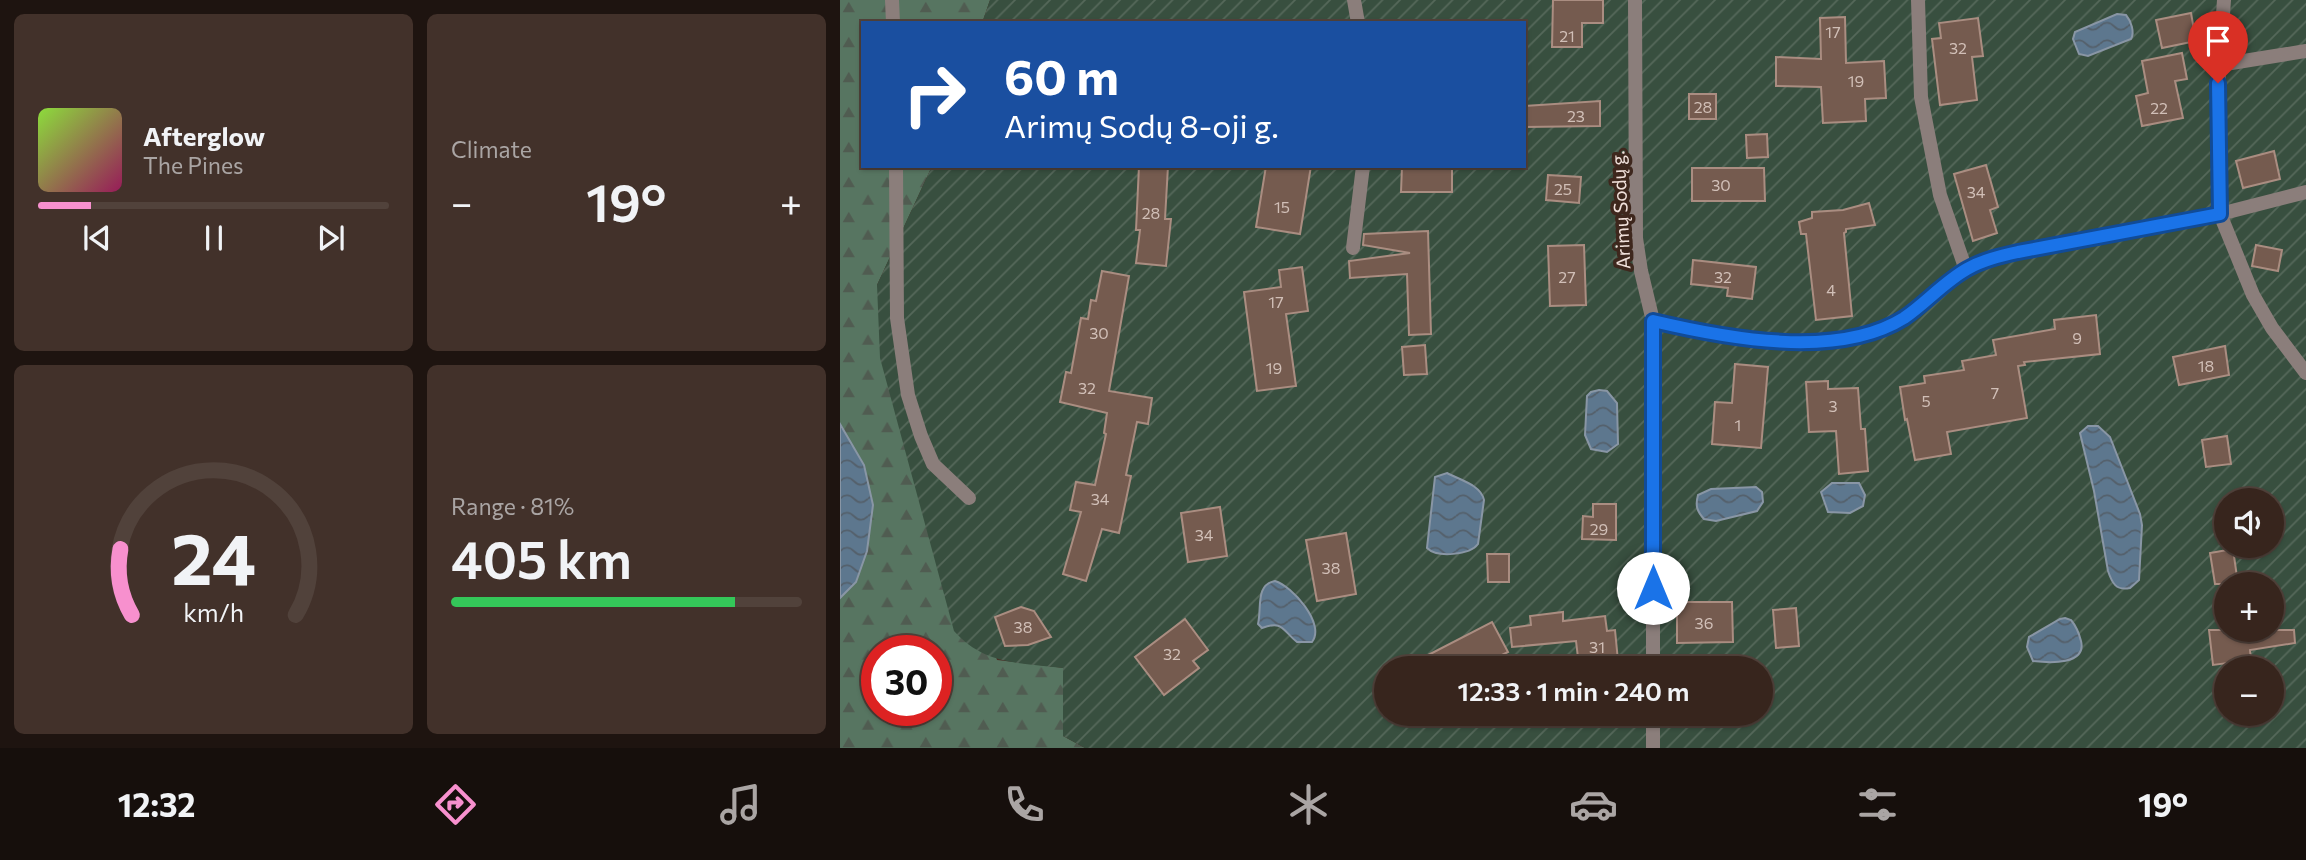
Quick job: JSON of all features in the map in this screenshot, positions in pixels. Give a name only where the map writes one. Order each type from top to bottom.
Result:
[{"type":"street","points":[[892,0],[893,21]]},
{"type":"street","points":[[1354,0],[1358,21]]},
{"type":"street","name":"Arimų Sodų g.","points":[[1634,0],[1636,238],[1653,321],[1653,656]]},
{"type":"street","points":[[1918,0],[1921,97],[1940,195],[1966,270]]},
{"type":"street","points":[[2224,0],[2217,101],[2220,214],[2253,295],[2272,328],[2306,373]]},
{"type":"street","points":[[2219,65],[2306,51]]},
{"type":"street","points":[[896,168],[897,318],[908,395],[933,464],[970,498]]},
{"type":"street","points":[[1353,248],[1363,168]]},
{"type":"street","points":[[1653,321],[1719,336],[1805,343],[1868,335],[1903,318],[1966,270],[1988,259],[2220,214],[2306,192]]},
{"type":"street","points":[[1653,726],[1653,748]]},
{"type":"green space","points":[[840,0],[990,0],[983,21],[861,21],[861,168],[931,168],[877,285],[997,660],[1064,668],[1063,736],[1085,748],[840,748],[840,598],[856,582],[864,465],[840,424]]},
{"type":"green space","points":[[990,0],[2306,0],[2306,748],[1085,748],[1063,736],[1063,668],[1018,663],[991,656],[966,642],[954,631],[880,358],[877,285],[931,168],[1526,168],[1526,21],[983,21]]},
{"type":"water","points":[[2117,14],[2126,15],[2129,20],[2131,39],[2088,56],[2079,54],[2073,39],[2075,32]]},
{"type":"water","points":[[1599,390],[1607,391],[1617,403],[1618,444],[1607,452],[1591,449],[1585,435],[1587,396]]},
{"type":"water","points":[[840,424],[864,465],[873,505],[867,551],[856,582],[840,598]]},
{"type":"water","points":[[2088,426],[2098,426],[2110,437],[2140,514],[2142,525],[2139,580],[2130,588],[2115,585],[2108,571],[2094,491],[2080,433]]},
{"type":"water","points":[[1447,473],[1479,490],[1484,500],[1478,544],[1468,551],[1453,554],[1438,553],[1427,548],[1435,477]]},
{"type":"water","points":[[1832,483],[1859,483],[1865,495],[1863,506],[1850,513],[1828,512],[1821,492]]},
{"type":"water","points":[[1756,487],[1762,492],[1763,502],[1757,511],[1716,521],[1704,519],[1698,511],[1698,495],[1711,489]]},
{"type":"water","points":[[1275,581],[1290,590],[1311,616],[1315,626],[1312,642],[1297,642],[1278,626],[1262,628],[1258,624],[1262,592],[1264,587]]},
{"type":"water","points":[[2065,618],[2071,620],[2079,635],[2081,649],[2078,655],[2066,661],[2033,661],[2027,647],[2029,637]]},
{"type":"building","points":[[1553,0],[1603,0],[1603,23],[1582,23],[1582,47],[1552,47]]},
{"type":"building","points":[[2191,13],[2196,41],[2162,48],[2156,20]]},
{"type":"building","points":[[1845,17],[1846,63],[1884,61],[1886,98],[1865,99],[1866,121],[1823,123],[1821,87],[1776,86],[1776,57],[1821,59],[1820,18]]},
{"type":"building","points":[[1978,18],[1983,56],[1972,57],[1977,100],[1940,105],[1932,39],[1941,38],[1939,23]]},
{"type":"building","points":[[2182,53],[2187,79],[2175,81],[2183,118],[2142,126],[2136,96],[2148,93],[2142,61]]},
{"type":"building","points":[[1689,94],[1716,94],[1716,119],[1689,119]]},
{"type":"building","points":[[1600,101],[1600,126],[1526,127],[1526,106]]},
{"type":"building","points":[[1767,134],[1768,157],[1747,158],[1746,135]]},
{"type":"building","points":[[2274,151],[2280,179],[2243,188],[2236,161]]},
{"type":"building","points":[[1986,165],[1998,207],[1990,210],[1997,233],[1973,241],[1954,174]]},
{"type":"building","points":[[1139,168],[1168,168],[1165,219],[1171,219],[1166,266],[1136,263],[1140,230],[1136,230]]},
{"type":"building","points":[[1266,168],[1311,168],[1300,234],[1256,227]]},
{"type":"building","points":[[1402,168],[1452,168],[1452,192],[1401,192]]},
{"type":"building","points":[[1692,168],[1764,168],[1765,201],[1692,201]]},
{"type":"building","points":[[1548,175],[1581,177],[1579,203],[1546,200]]},
{"type":"building","points":[[1869,203],[1875,225],[1846,229],[1844,233],[1852,316],[1816,320],[1806,234],[1801,234],[1799,222],[1812,218],[1812,212],[1843,210]]},
{"type":"building","points":[[1428,231],[1431,334],[1409,335],[1407,274],[1350,278],[1349,261],[1410,253],[1363,245],[1364,234]]},
{"type":"building","points":[[1584,245],[1586,305],[1550,306],[1548,246]]},
{"type":"building","points":[[2256,245],[2282,250],[2278,271],[2252,266]]},
{"type":"building","points":[[1693,260],[1756,267],[1752,299],[1727,296],[1728,288],[1691,284]]},
{"type":"building","points":[[1302,267],[1308,311],[1286,314],[1296,386],[1257,391],[1244,292],[1281,287],[1279,270]]},
{"type":"building","points":[[1102,271],[1129,276],[1109,391],[1152,398],[1148,424],[1137,422],[1126,475],[1131,476],[1119,533],[1102,529],[1086,581],[1063,574],[1081,512],[1070,510],[1076,482],[1095,485],[1106,434],[1107,413],[1060,402],[1066,372],[1071,373],[1081,318],[1088,319],[1091,300],[1096,301]]},
{"type":"building","points":[[2096,315],[2100,354],[2024,362],[2025,365],[2018,366],[2027,418],[1947,432],[1951,454],[1915,460],[1900,387],[1925,383],[1924,376],[1964,370],[1962,361],[1996,355],[1993,340],[2055,329],[2054,320]]},
{"type":"building","points":[[1425,345],[1427,374],[1404,375],[1402,347]]},
{"type":"building","points":[[2225,346],[2229,375],[2179,385],[2173,357]]},
{"type":"building","points":[[1735,364],[1768,367],[1761,448],[1712,444],[1715,402],[1732,403]]},
{"type":"building","points":[[1828,381],[1828,389],[1858,388],[1868,471],[1839,474],[1836,431],[1809,432],[1806,382]]},
{"type":"building","points":[[2227,436],[2231,464],[2206,467],[2202,440]]},
{"type":"building","points":[[1593,504],[1616,504],[1616,540],[1582,539],[1583,516],[1593,517]]},
{"type":"building","points":[[1220,507],[1227,556],[1188,562],[1181,513]]},
{"type":"building","points":[[1346,533],[1356,594],[1317,601],[1306,540]]},
{"type":"building","points":[[2214,552],[2214,558],[2234,558],[2236,572],[2214,572],[2214,578],[2210,553]]},
{"type":"building","points":[[1487,554],[1509,554],[1509,582],[1488,582]]},
{"type":"building","points":[[1677,602],[1732,602],[1733,642],[1677,643]]},
{"type":"building","points":[[1021,607],[1034,611],[1051,637],[1028,645],[1005,646],[995,617]]},
{"type":"building","points":[[1796,608],[1799,646],[1776,648],[1773,610]]},
{"type":"building","points":[[1563,612],[1563,621],[1605,616],[1607,631],[1615,630],[1618,656],[1578,656],[1576,641],[1512,647],[1510,628],[1531,625],[1530,616]]},
{"type":"building","points":[[1185,619],[1208,650],[1193,661],[1199,668],[1164,695],[1135,657]]},
{"type":"building","points":[[1492,622],[1508,652],[1500,656],[1426,656]]},
{"type":"building","points":[[2209,630],[2214,630],[2214,642],[2284,642],[2284,630],[2294,630],[2295,643],[2250,650],[2251,656],[2214,656],[2213,665]]},
{"type":"route","points":[[1653,588],[1653,321],[1719,336],[1805,343],[1868,335],[1903,318],[1966,270],[1988,259],[2220,214],[2218,83]]}]
